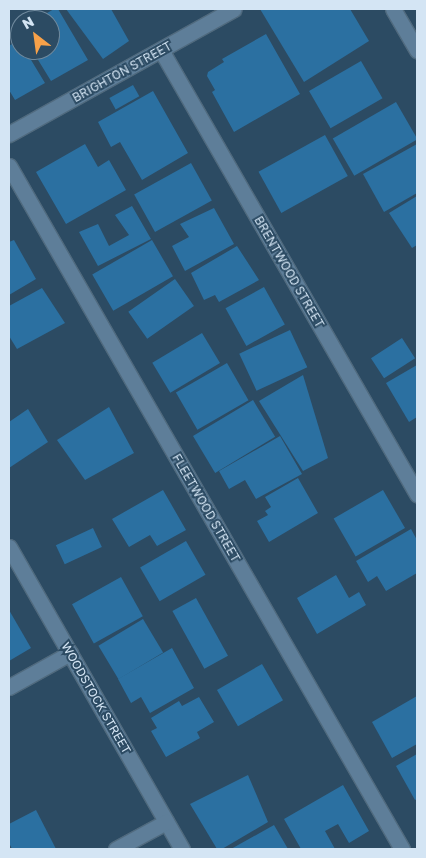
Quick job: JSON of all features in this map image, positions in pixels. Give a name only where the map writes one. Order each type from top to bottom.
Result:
[{"type":"street","name":"BRIGHTON STREET","points":[[9,134],[234,9]]},
{"type":"street","points":[[393,9],[417,50]]},
{"type":"street","name":"BRENTWOOD STREET","points":[[161,50],[417,494]]},
{"type":"street","name":"FLEETWOOD STREET","points":[[9,166],[402,849]]},
{"type":"street","name":"WOODSTOCK STREET","points":[[9,547],[182,849]]},
{"type":"street","points":[[9,686],[70,653]]},
{"type":"street","points":[[116,849],[166,822]]},
{"type":"building","points":[[66,9],[111,9],[129,41],[103,59]]},
{"type":"building","points":[[260,9],[350,9],[369,41],[304,82]]},
{"type":"building","points":[[60,12],[88,60],[51,81],[38,60],[60,60]]},
{"type":"building","points":[[266,34],[300,94],[234,132],[212,92],[215,90],[207,76],[208,72],[224,62],[222,59]]},
{"type":"building","points":[[9,46],[10,60],[31,60],[45,83],[15,100],[9,90]]},
{"type":"building","points":[[361,61],[383,98],[331,128],[309,91]]},
{"type":"building","points":[[133,85],[139,96],[116,109],[109,98]]},
{"type":"building","points":[[153,91],[188,153],[142,180],[120,142],[111,147],[98,122]]},
{"type":"building","points":[[396,102],[417,140],[354,176],[333,138]]},
{"type":"building","points":[[325,135],[348,176],[281,213],[259,172]]},
{"type":"building","points":[[85,144],[98,167],[109,160],[126,190],[66,224],[36,172]]},
{"type":"building","points":[[417,144],[417,193],[384,212],[363,174]]},
{"type":"building","points":[[191,163],[212,201],[155,232],[134,195]]},
{"type":"building","points":[[417,196],[417,245],[412,248],[389,213]]},
{"type":"building","points":[[132,206],[151,239],[98,266],[79,232],[98,224],[109,246],[129,235],[115,215]]},
{"type":"building","points":[[214,208],[234,244],[185,271],[172,246],[189,237],[180,224]]},
{"type":"building","points":[[14,240],[36,279],[9,295],[9,242]]},
{"type":"building","points":[[152,240],[173,276],[113,311],[92,274]]},
{"type":"building","points":[[237,246],[259,280],[219,302],[215,295],[204,300],[191,273]]},
{"type":"building","points":[[175,279],[194,306],[147,339],[128,312]]},
{"type":"building","points":[[264,287],[285,325],[246,346],[226,308]]},
{"type":"building","points":[[42,288],[65,323],[17,349],[9,336],[9,306]]},
{"type":"building","points":[[290,330],[307,367],[257,391],[239,354]]},
{"type":"building","points":[[202,333],[220,363],[170,393],[152,363]]},
{"type":"building","points":[[402,338],[415,358],[384,378],[371,358]]},
{"type":"building","points":[[227,363],[248,400],[197,430],[176,392]]},
{"type":"building","points":[[417,365],[417,417],[409,422],[386,383]]},
{"type":"building","points":[[303,375],[328,458],[303,471],[259,401]]},
{"type":"building","points":[[253,400],[275,437],[215,473],[193,436]]},
{"type":"building","points":[[109,407],[134,453],[85,480],[57,440]]},
{"type":"building","points":[[28,409],[48,442],[9,468],[9,422]]},
{"type":"building","points":[[280,436],[302,474],[256,499],[245,480],[229,489],[219,471]]},
{"type":"building","points":[[298,478],[318,513],[269,542],[257,521],[268,515],[265,511],[271,507],[265,497]]},
{"type":"building","points":[[163,490],[186,530],[157,546],[150,535],[129,547],[112,519]]},
{"type":"building","points":[[383,490],[405,528],[356,557],[334,518]]},
{"type":"building","points":[[93,528],[102,547],[65,564],[56,545]]},
{"type":"building","points":[[411,529],[417,540],[417,573],[386,591],[377,576],[368,582],[356,561]]},
{"type":"building","points":[[186,541],[206,575],[160,601],[140,568]]},
{"type":"building","points":[[336,575],[349,598],[359,592],[366,605],[317,634],[297,598]]},
{"type":"building","points":[[121,577],[143,616],[94,644],[72,604]]},
{"type":"building","points":[[196,598],[228,656],[204,669],[172,611]]},
{"type":"building","points":[[9,610],[31,648],[9,661]]},
{"type":"building","points":[[143,619],[163,652],[119,679],[98,646]]},
{"type":"building","points":[[172,648],[194,688],[150,713],[141,697],[131,703],[118,679]]},
{"type":"building","points":[[262,664],[283,700],[238,726],[217,690]]},
{"type":"building","points":[[417,696],[417,744],[392,758],[372,722]]},
{"type":"building","points":[[199,697],[214,722],[197,732],[200,738],[166,757],[151,731],[157,728],[151,718],[179,701],[182,706]]},
{"type":"building","points":[[417,754],[417,799],[415,800],[396,766]]},
{"type":"building","points":[[248,775],[268,822],[222,849],[217,849],[190,804]]},
{"type":"building","points":[[343,785],[369,831],[349,843],[338,824],[325,831],[335,849],[301,849],[284,819]]},
{"type":"building","points":[[36,810],[56,849],[12,849],[9,843],[9,824]]},
{"type":"building","points":[[274,825],[288,849],[231,849]]}]
